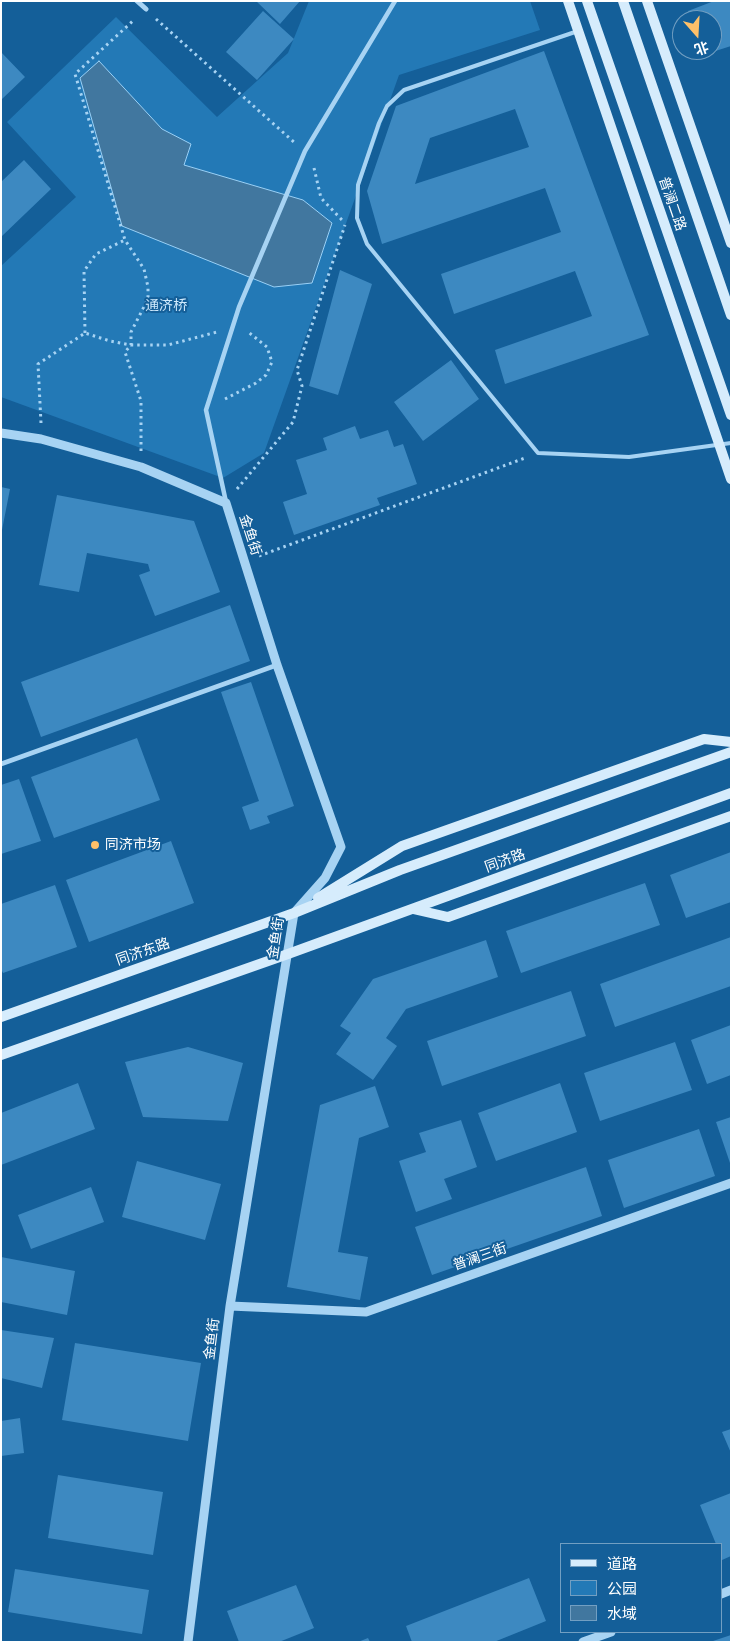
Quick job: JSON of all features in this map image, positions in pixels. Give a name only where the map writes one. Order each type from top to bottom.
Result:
[{"type":"main road","points":[[568,1],[731,479]]},
{"type":"main road","name":"普澜二路","points":[[587,1],[731,415]]},
{"type":"main road","name":"普澜二路","points":[[623,1],[731,315]]},
{"type":"main road","points":[[647,1],[731,243]]},
{"type":"main road","points":[[294,913],[402,846],[704,739],[731,742]]},
{"type":"main road","name":"同济路","points":[[294,913],[400,870],[731,752]]},
{"type":"main road","name":"同济路","points":[[288,954],[731,793]]},
{"type":"main road","points":[[412,909],[448,917],[731,816]]},
{"type":"main road","name":"同济东路","points":[[1,1017],[294,913]]},
{"type":"main road","points":[[1,1055],[288,954]]},
{"type":"street","points":[[137,1],[146,9]]},
{"type":"street","points":[[226,503],[206,410],[234,321],[309,143],[395,1]]},
{"type":"street","name":"金鱼街","points":[[1,433],[41,439],[141,467],[226,503],[277,665],[341,847],[325,878],[294,913],[230,1306],[188,1642]]},
{"type":"street","points":[[1,764],[277,665]]},
{"type":"street","name":"普澜三街","points":[[230,1306],[366,1312],[731,1183]]},
{"type":"street","points":[[583,1642],[608,1633]]},
{"type":"lane","points":[[578,31],[404,90],[387,106],[379,123],[358,185],[356,218],[367,244],[538,453],[629,457],[731,443]]},
{"type":"path","points":[[132,345],[130,332],[148,299],[148,287],[144,269],[125,240],[75,74],[146,9],[305,151]]},
{"type":"path","points":[[226,503],[293,422],[302,386],[297,370],[345,224],[321,198],[309,143]]},
{"type":"path","points":[[85,333],[84,271],[96,254],[125,240]]},
{"type":"path","points":[[85,333],[110,341],[132,345],[168,345],[218,332],[234,321],[267,347],[272,362],[266,375],[256,383],[206,410]]},
{"type":"path","points":[[41,439],[38,364],[85,333]]},
{"type":"path","points":[[132,345],[125,352],[141,401],[141,467]]},
{"type":"path","points":[[244,561],[538,453]]},
{"type":"green space","name":"通济桥","points":[[309,1],[530,1],[540,30],[399,75],[264,453],[223,478],[1,397],[1,266],[76,197],[7,122],[116,17],[217,117],[288,53]]},
{"type":"water","points":[[99,61],[162,129],[191,144],[184,165],[303,200],[332,223],[312,283],[274,287],[122,226],[80,78]]},
{"type":"building","points":[[256,1],[300,1],[280,24]]},
{"type":"building","points":[[714,1],[731,1],[731,46],[722,49],[722,10],[691,10]]},
{"type":"building","points":[[263,11],[294,39],[257,80],[226,52]]},
{"type":"building","points":[[544,51],[649,335],[505,384],[495,350],[592,316],[575,271],[454,314],[441,274],[561,232],[545,188],[382,244],[367,191],[396,106]],"holes":[[[515,109],[529,147],[415,184],[430,138]]]},
{"type":"building","points":[[1,52],[25,77],[1,100]]},
{"type":"building","points":[[24,160],[51,189],[1,237],[1,182]]},
{"type":"building","points":[[340,270],[372,284],[338,395],[309,386]]},
{"type":"building","points":[[451,360],[479,399],[423,441],[394,402]]},
{"type":"building","points":[[355,426],[360,439],[388,430],[394,447],[403,444],[417,484],[377,498],[380,505],[294,535],[283,502],[307,494],[296,460],[327,450],[323,438]]},
{"type":"building","points":[[1,487],[10,489],[2,530],[1,530]]},
{"type":"building","points":[[57,495],[194,521],[220,592],[155,616],[139,575],[150,571],[148,564],[87,553],[79,592],[39,585]]},
{"type":"building","points":[[230,605],[250,661],[41,737],[21,682]]},
{"type":"building","points":[[251,682],[294,806],[267,816],[270,823],[250,830],[242,807],[259,801],[221,692]]},
{"type":"building","points":[[137,738],[160,800],[54,838],[31,777]]},
{"type":"building","points":[[19,779],[41,841],[1,854],[1,785]]},
{"type":"building","points":[[171,841],[194,903],[89,942],[66,880]]},
{"type":"building","points":[[731,852],[731,902],[686,918],[670,875]]},
{"type":"building","points":[[645,883],[660,925],[521,973],[506,931]]},
{"type":"building","points":[[55,885],[77,947],[3,973],[1,969],[1,904]]},
{"type":"building","points":[[731,937],[731,986],[615,1027],[600,984]]},
{"type":"building","points":[[486,940],[498,977],[406,1009],[386,1038],[397,1046],[373,1080],[336,1054],[351,1033],[340,1026],[373,979]]},
{"type":"building","points":[[571,991],[586,1036],[442,1086],[427,1041]]},
{"type":"building","points":[[731,1025],[731,1075],[707,1084],[691,1040]]},
{"type":"building","points":[[675,1042],[692,1090],[600,1121],[584,1073]]},
{"type":"building","points":[[188,1047],[243,1063],[228,1121],[143,1117],[125,1062]]},
{"type":"building","points":[[78,1083],[95,1129],[1,1165],[1,1113]]},
{"type":"building","points":[[560,1083],[577,1132],[496,1161],[478,1113]]},
{"type":"building","points":[[375,1086],[389,1127],[359,1138],[338,1252],[368,1257],[360,1300],[287,1287],[320,1105]]},
{"type":"building","points":[[731,1117],[731,1163],[730,1163],[716,1122]]},
{"type":"building","points":[[461,1120],[477,1167],[444,1179],[452,1199],[416,1212],[399,1161],[426,1152],[419,1133]]},
{"type":"building","points":[[699,1129],[715,1176],[624,1208],[608,1160]]},
{"type":"building","points":[[137,1161],[221,1184],[205,1240],[122,1217]]},
{"type":"building","points":[[586,1167],[602,1216],[432,1275],[415,1227]]},
{"type":"building","points":[[91,1187],[104,1222],[31,1249],[18,1215]]},
{"type":"building","points":[[1,1257],[75,1271],[67,1315],[1,1302]]},
{"type":"building","points":[[1,1330],[54,1338],[42,1388],[1,1378]]},
{"type":"building","points":[[75,1343],[201,1363],[188,1441],[62,1420]]},
{"type":"building","points":[[20,1418],[24,1453],[1,1456],[1,1421]]},
{"type":"building","points":[[731,1429],[731,1453],[722,1432]]},
{"type":"building","points":[[58,1475],[163,1492],[153,1555],[48,1538]]},
{"type":"building","points":[[731,1493],[731,1556],[722,1560],[722,1543],[716,1543],[700,1505]]},
{"type":"building","points":[[15,1569],[149,1590],[142,1634],[8,1612]]},
{"type":"building","points":[[529,1578],[546,1621],[494,1642],[412,1642],[406,1626]]},
{"type":"building","points":[[296,1585],[314,1628],[279,1642],[239,1642],[227,1611]]},
{"type":"building","points":[[731,1635],[731,1642],[713,1642],[713,1641]]},
{"type":"building","points":[[368,1638],[370,1642],[358,1642]]},
{"type":"place","name":"同济市场","points":[[95,845]]}]
